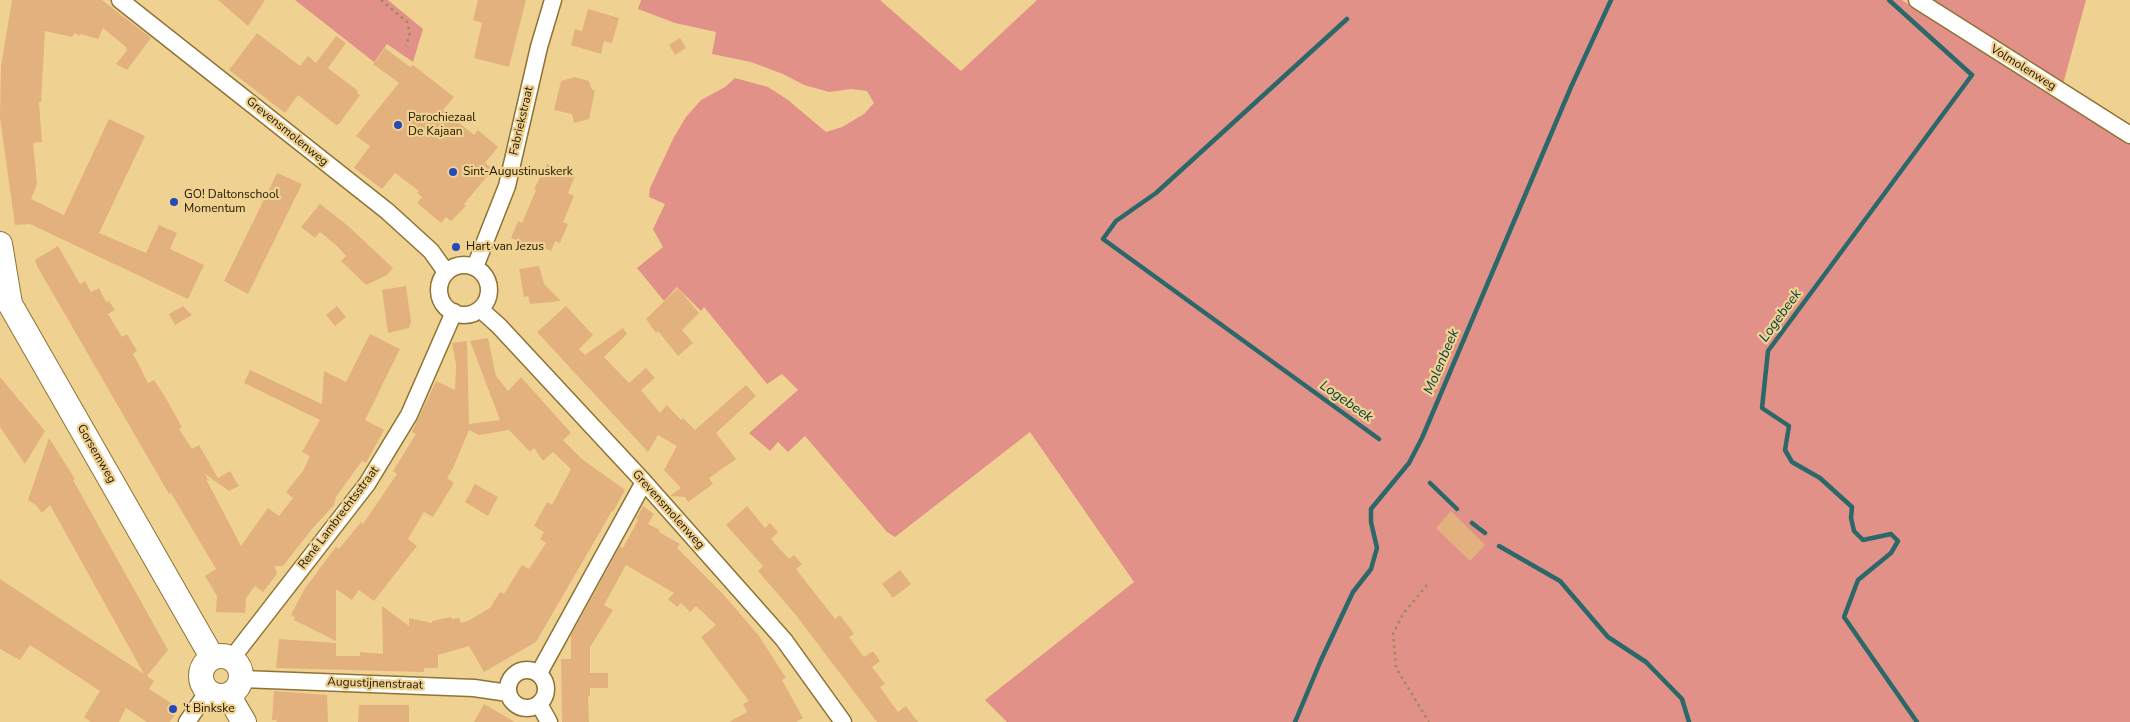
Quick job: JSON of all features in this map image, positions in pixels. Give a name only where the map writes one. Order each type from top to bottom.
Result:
[{"type":"street","name":"Grevensmolenweg","points":[[120,0],[387,212],[431,251],[446,272]]},
{"type":"street","name":"Fabriekstraat","points":[[475,267],[507,186],[539,47],[553,0]]},
{"type":"street","name":"Volmolenweg","points":[[1917,0],[2130,135]]},
{"type":"street","name":"Gorsemweg","points":[[0,244],[5,306],[224,676],[244,722]]},
{"type":"street","points":[[460,265],[475,267],[488,283],[487,297],[480,309],[472,313],[462,314],[454,312],[447,308],[439,294],[439,286],[446,272],[460,265]]},
{"type":"street","name":"Grevensmolenweg","points":[[480,309],[499,326],[644,482],[784,640],[843,722]]},
{"type":"street","name":"René Lambrechtsstraat","points":[[187,722],[224,676],[367,484],[409,415],[454,312]]},
{"type":"street","points":[[539,673],[644,482]]},
{"type":"street","points":[[525,669],[539,673],[544,678],[547,690],[539,704],[528,708],[513,703],[508,693],[509,682],[517,672],[525,669]]},
{"type":"street","name":"Augustijnenstraat","points":[[224,676],[474,688],[508,693]]},
{"type":"street","points":[[539,704],[549,722]]},
{"type":"path","points":[[381,0],[406,22],[410,33],[406,46]]},
{"type":"path","points":[[1427,585],[1403,614],[1393,634],[1396,668],[1429,722]]},
{"type":"shaded area","points":[[295,0],[388,0],[423,29],[413,62],[387,44],[374,62]]},
{"type":"shaded area","points":[[641,0],[880,0],[961,71],[1037,0],[1902,0],[2051,94],[2130,141],[2130,722],[1007,722],[985,700],[1134,582],[1030,432],[895,537],[887,532],[805,436],[788,452],[778,442],[770,451],[749,433],[798,390],[782,374],[767,384],[704,307],[701,311],[677,287],[664,301],[637,268],[663,247],[653,229],[665,204],[649,197],[650,188],[674,137],[686,117],[701,100],[725,87],[735,78],[768,87],[788,100],[826,132],[842,127],[864,114],[874,103],[867,91],[851,89],[829,92],[804,85],[783,74],[751,62],[712,54],[716,32],[675,23],[638,9]]},
{"type":"shaded area","points":[[1927,0],[2086,0],[2063,84]]},
{"type":"building","points":[[12,0],[102,0],[151,38],[127,70],[116,64],[127,50],[126,47],[103,28],[98,39],[81,34],[79,36],[75,33],[72,37],[45,31],[41,102],[39,102],[42,142],[33,143],[37,184],[31,199],[64,215],[109,119],[145,136],[99,233],[146,253],[159,225],[177,233],[170,249],[204,265],[188,299],[30,224],[15,225],[0,118],[1,66]]},
{"type":"building","points":[[218,0],[265,0],[248,26]]},
{"type":"building","points":[[478,0],[526,0],[509,67],[474,58],[482,23],[473,20]]},
{"type":"building","points":[[588,9],[619,18],[612,43],[604,41],[601,54],[571,45],[575,29],[582,31]]},
{"type":"building","points":[[257,33],[300,66],[308,56],[316,63],[336,36],[346,43],[328,68],[358,91],[357,93],[360,95],[339,124],[336,125],[298,95],[285,113],[229,70]]},
{"type":"building","points":[[680,38],[686,48],[675,55],[669,45]]},
{"type":"building","points":[[385,48],[410,67],[413,65],[454,97],[443,110],[474,135],[478,130],[498,147],[485,163],[493,169],[464,204],[466,206],[451,221],[446,217],[441,223],[417,203],[422,197],[417,193],[419,191],[395,173],[382,189],[354,168],[370,146],[356,136],[399,83],[373,64]]},
{"type":"building","points":[[575,77],[589,81],[592,90],[595,90],[589,119],[574,123],[572,114],[554,110],[561,81]]},
{"type":"building","points":[[547,164],[575,176],[568,193],[574,196],[563,222],[568,224],[560,243],[555,241],[551,251],[532,243],[533,247],[511,238],[518,221],[522,223],[536,190],[534,189]]},
{"type":"building","points":[[277,173],[302,184],[248,294],[224,281]]},
{"type":"building","points":[[320,204],[347,225],[393,268],[387,275],[366,285],[341,261],[346,256],[337,246],[320,232],[315,238],[301,227]]},
{"type":"building","points":[[58,246],[80,284],[85,281],[91,292],[99,288],[106,302],[109,301],[115,310],[108,314],[122,337],[127,334],[137,351],[133,354],[148,383],[154,380],[164,395],[182,427],[179,429],[192,449],[199,445],[218,478],[230,471],[239,486],[229,491],[205,474],[241,546],[268,508],[279,516],[293,498],[286,492],[303,471],[310,456],[302,452],[320,420],[244,383],[250,370],[322,404],[324,371],[346,382],[370,334],[400,349],[365,420],[384,430],[366,463],[362,461],[336,497],[334,505],[283,566],[275,566],[277,574],[263,592],[255,586],[246,598],[245,613],[216,612],[217,596],[205,576],[216,569],[171,493],[169,494],[37,266],[35,260]]},
{"type":"building","points":[[539,266],[544,284],[561,301],[530,304],[528,296],[524,297],[519,269]]},
{"type":"building","points":[[406,286],[411,322],[409,328],[388,333],[382,290]]},
{"type":"building","points":[[678,288],[699,313],[682,330],[693,343],[678,356],[658,331],[656,333],[646,319]]},
{"type":"building","points":[[183,306],[192,315],[175,325],[169,314]]},
{"type":"building","points":[[337,306],[346,317],[335,326],[326,315]]},
{"type":"building","points":[[566,306],[593,335],[579,349],[585,355],[623,328],[627,334],[604,357],[629,383],[646,368],[655,378],[641,390],[660,413],[667,405],[681,420],[683,418],[695,430],[746,385],[756,396],[716,433],[736,459],[709,478],[713,484],[688,502],[685,497],[670,496],[681,488],[664,470],[677,446],[658,435],[648,452],[537,332]]},
{"type":"building","points":[[488,338],[496,376],[508,391],[521,377],[571,433],[563,440],[582,459],[625,490],[536,642],[484,672],[469,646],[438,655],[438,668],[424,668],[424,672],[276,668],[279,639],[336,643],[336,656],[360,656],[360,652],[383,654],[382,606],[409,626],[409,618],[432,623],[432,621],[451,617],[452,619],[459,618],[461,623],[470,620],[490,608],[500,592],[504,594],[522,565],[529,569],[546,543],[540,539],[544,532],[534,526],[547,502],[552,505],[571,469],[553,452],[543,461],[534,448],[530,452],[509,430],[479,435],[469,430],[447,478],[454,483],[433,517],[424,512],[408,539],[417,546],[374,601],[359,590],[352,600],[336,589],[336,641],[294,620],[295,617],[291,615],[304,590],[323,564],[336,547],[339,549],[361,522],[363,524],[397,474],[393,471],[416,434],[412,432],[436,381],[455,390],[456,365],[452,343],[467,341],[469,424],[500,420],[470,341]]},
{"type":"building","points":[[0,377],[45,431],[25,464],[0,427]]},
{"type":"building","points":[[49,438],[75,479],[73,480],[168,650],[147,676],[154,681],[149,689],[179,708],[170,722],[147,722],[126,708],[119,722],[91,722],[84,717],[100,691],[30,645],[20,660],[0,649],[0,579],[144,674],[50,505],[42,513],[36,505],[28,500]]},
{"type":"building","points":[[475,484],[498,497],[488,516],[465,502]]},
{"type":"building","points":[[643,506],[654,514],[648,524],[680,544],[677,548],[724,595],[759,636],[786,678],[782,680],[803,718],[796,722],[729,722],[747,712],[743,704],[749,701],[701,637],[716,625],[696,606],[690,612],[681,603],[677,607],[668,599],[674,593],[626,565],[604,605],[613,610],[590,647],[590,673],[608,673],[608,688],[590,688],[590,696],[588,696],[589,722],[562,722],[561,659],[571,659],[571,635],[620,546],[623,548],[638,520],[636,519]]},
{"type":"building","points":[[747,506],[765,528],[770,523],[778,532],[771,539],[789,559],[794,555],[802,564],[796,569],[835,619],[840,615],[854,634],[849,637],[864,657],[873,651],[880,661],[872,667],[885,684],[880,687],[898,712],[906,706],[918,722],[877,722],[795,614],[758,571],[763,566],[726,525]]},
{"type":"building","points":[[1451,511],[1485,545],[1470,561],[1436,528]]},
{"type":"building","points":[[900,570],[911,584],[893,598],[882,584]]},
{"type":"building","points":[[274,691],[327,695],[328,722],[277,722],[272,720]]},
{"type":"building","points":[[484,704],[515,722],[474,722]]},
{"type":"building","points":[[359,705],[409,705],[409,722],[358,722]]},
{"type":"waterway","name":"Molenbeek","points":[[1295,722],[1321,660],[1353,592],[1371,569],[1377,548],[1371,522],[1371,509],[1409,463],[1422,438],[1571,87],[1611,0]]},
{"type":"waterway","name":"Logebeek","points":[[1889,0],[1972,75],[1768,351],[1762,408],[1789,426],[1785,450],[1792,462],[1820,478],[1852,507],[1851,518],[1854,531],[1863,540],[1891,534],[1898,541],[1891,553],[1858,580],[1844,617],[1917,722]]},
{"type":"waterway","points":[[1347,19],[1156,193],[1116,221],[1103,239],[1379,439]]},
{"type":"waterway","name":"Logebeek","points":[[1430,483],[1457,509]]},
{"type":"waterway","name":"Logebeek","points":[[1472,523],[1485,533]]},
{"type":"waterway","name":"Logebeek","points":[[1499,546],[1560,581],[1608,637],[1646,662],[1682,699],[1689,722]]},
{"type":"place","name":"Parochiezaal De Kajaan","points":[[398,125]]},
{"type":"place","name":"Sint-Augustinuskerk","points":[[453,172]]},
{"type":"place","name":"GO! Daltonschool Momentum","points":[[174,202]]},
{"type":"place","name":"Hart van Jezus","points":[[456,247]]},
{"type":"place","name":"'t Binkske","points":[[173,709]]}]
